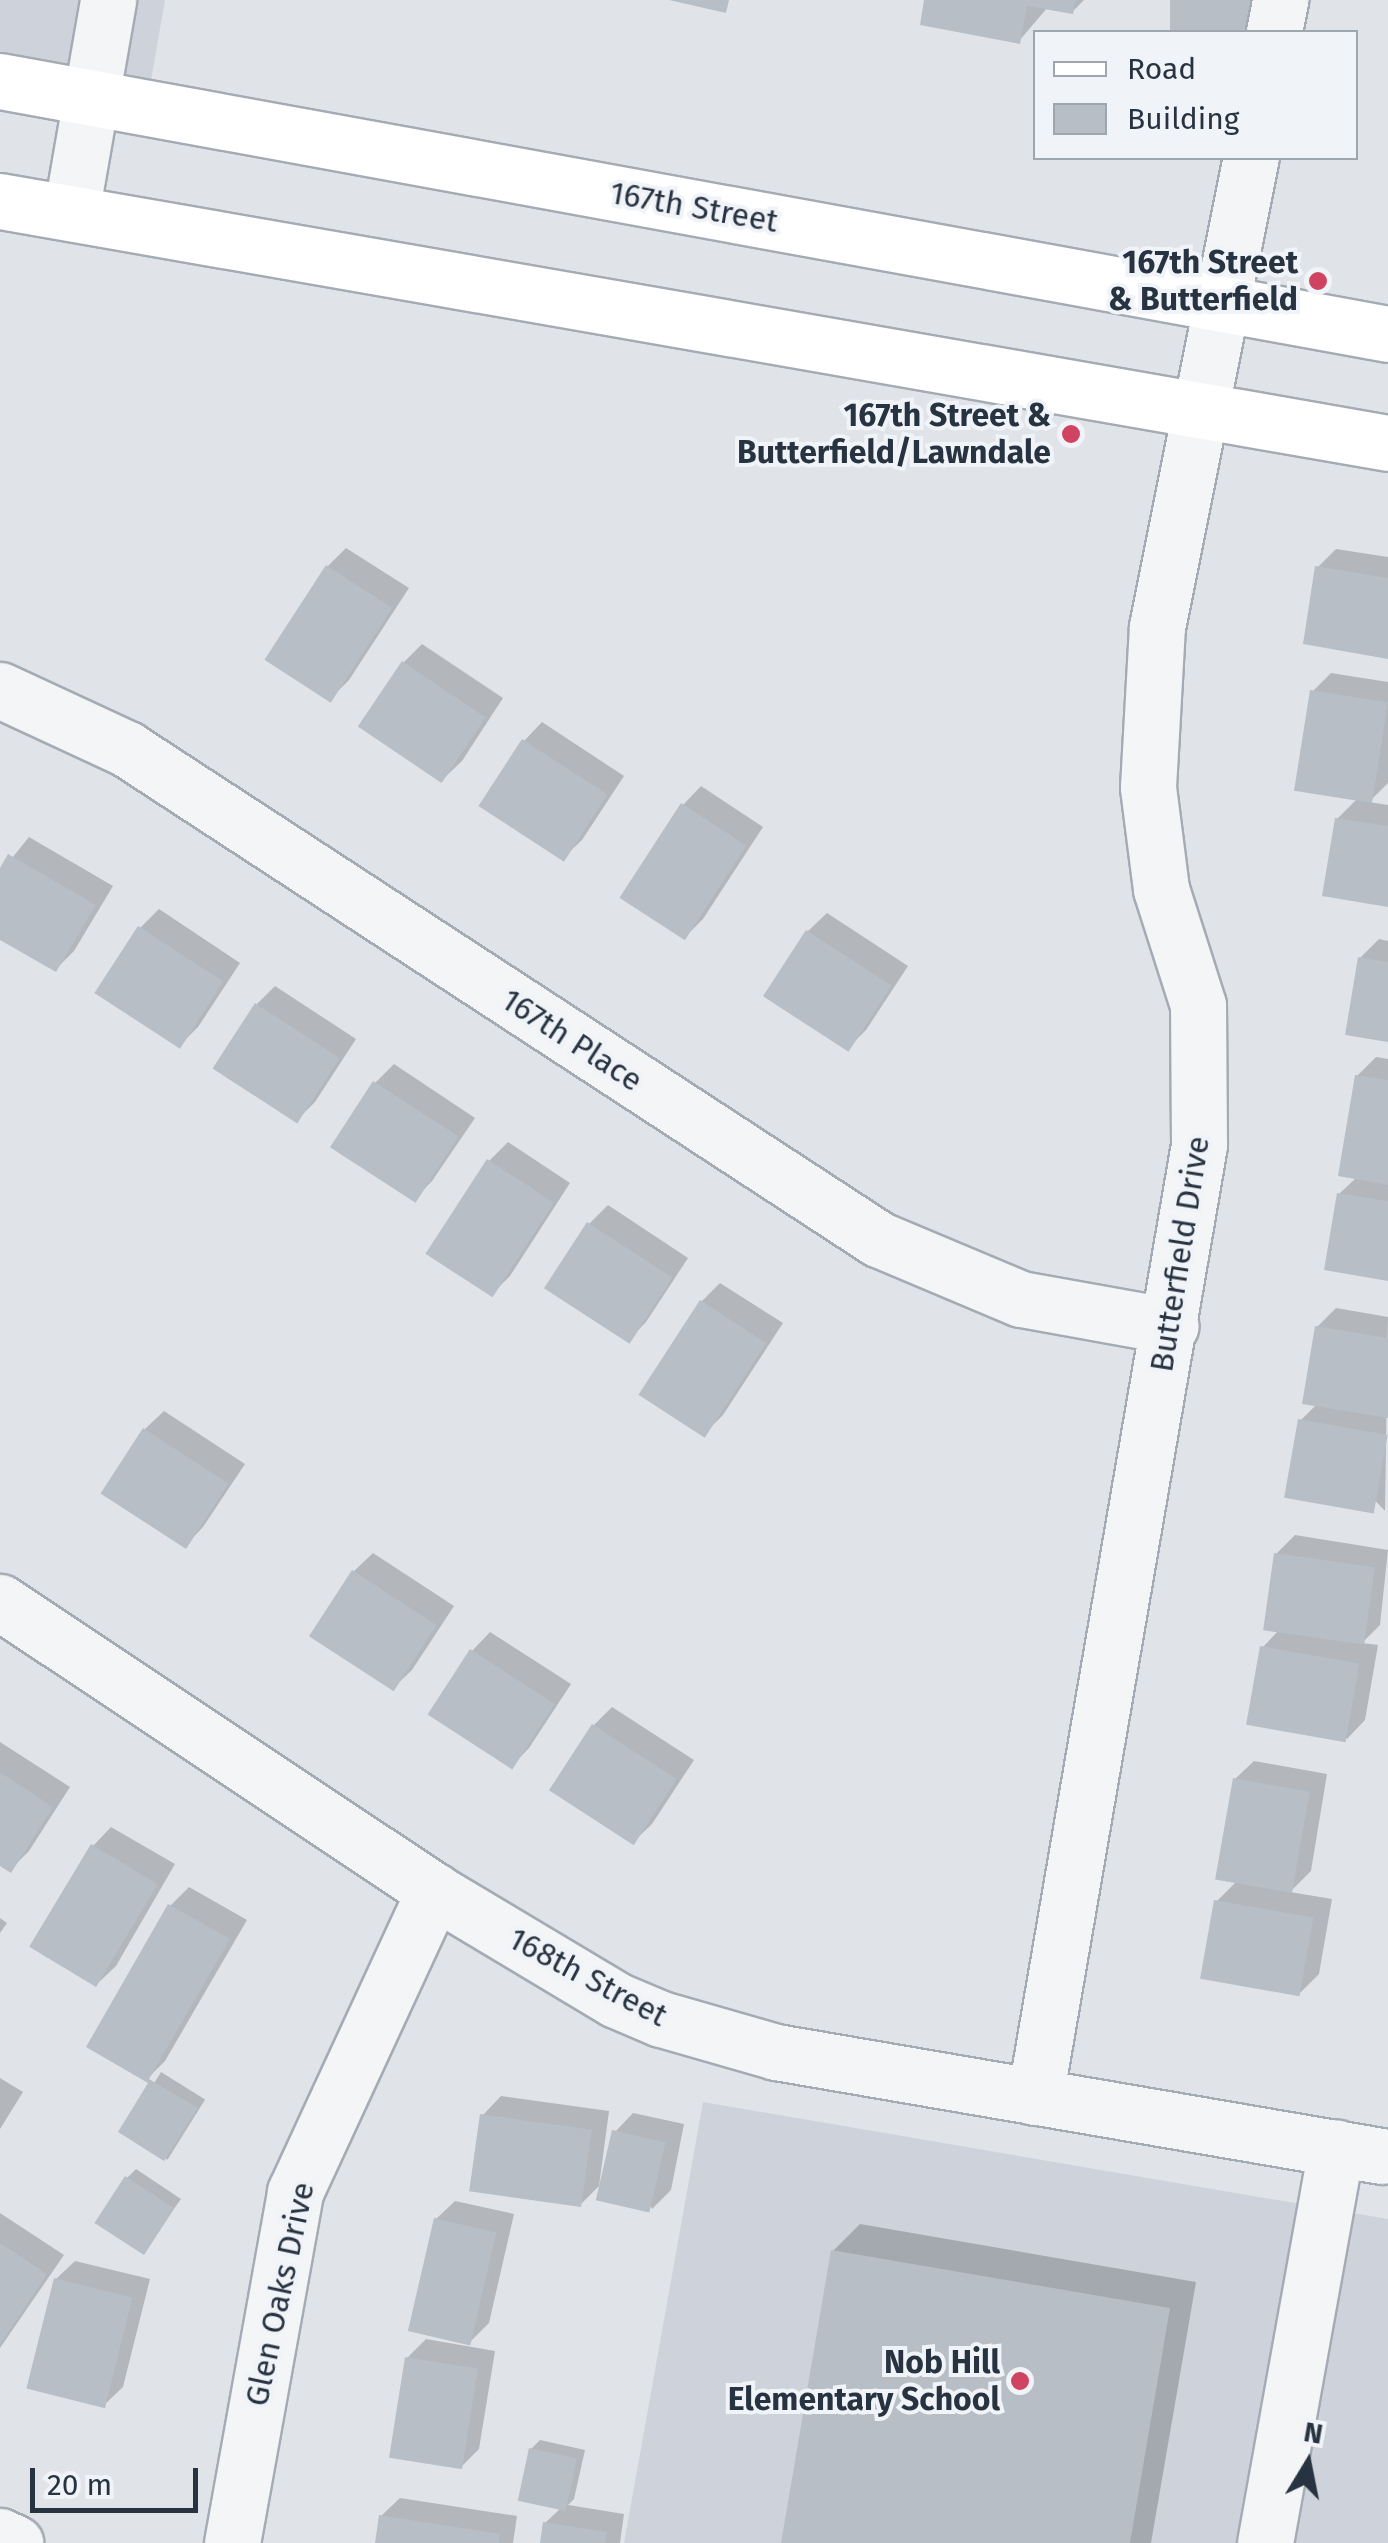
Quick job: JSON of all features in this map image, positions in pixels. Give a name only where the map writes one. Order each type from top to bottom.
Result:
[{"type":"main road","name":"167th Street","points":[[0,82],[1388,334]]},
{"type":"main road","points":[[0,201],[1388,443]]},
{"type":"street","points":[[71,213],[108,0]]},
{"type":"street","points":[[1274,30],[1280,0]]},
{"type":"street","name":"Butterfield Drive","points":[[1035,2097],[1199,1145],[1198,1005],[1161,889],[1148,788],[1157,627],[1250,160]]},
{"type":"street","name":"167th Place","points":[[0,690],[127,749],[878,1238],[1021,1299],[1170,1326]]},
{"type":"street","name":"168th Street","points":[[0,1602],[434,1891],[616,2000],[674,2024],[776,2052],[1358,2152],[1265,2543]]},
{"type":"street","name":"Glen Oaks Drive","points":[[232,2543],[295,2192],[434,1891]]},
{"type":"street","points":[[0,2536],[16,2543]]},
{"type":"shaded area","points":[[0,0],[165,0],[148,98],[0,72]]},
{"type":"shaded area","name":"Nob Hill Elementary School","points":[[703,2102],[1388,2219],[1388,2543],[624,2543]]},
{"type":"building","points":[[669,0],[729,0],[726,13]]},
{"type":"building","points":[[924,0],[1076,0],[1073,14],[1027,6],[1020,44],[920,25]]},
{"type":"building","points":[[1170,0],[1252,0],[1252,30],[1170,30]]},
{"type":"building","points":[[326,565],[392,608],[331,703],[264,660]]},
{"type":"building","points":[[1315,566],[1388,578],[1388,659],[1303,644]]},
{"type":"building","points":[[402,661],[486,717],[442,783],[358,726]]},
{"type":"building","points":[[1310,690],[1388,702],[1372,803],[1294,791]]},
{"type":"building","points":[[522,739],[608,795],[564,862],[478,806]]},
{"type":"building","points":[[681,803],[746,845],[685,940],[619,898]]},
{"type":"building","points":[[1335,818],[1388,826],[1388,907],[1322,896]]},
{"type":"building","points":[[8,854],[96,905],[56,972],[0,940],[0,868]]},
{"type":"building","points":[[138,926],[224,982],[180,1049],[94,993]]},
{"type":"building","points":[[806,930],[892,986],[849,1052],[763,996]]},
{"type":"building","points":[[1358,957],[1388,962],[1388,1042],[1345,1035]]},
{"type":"building","points":[[255,1003],[340,1058],[297,1123],[213,1068]]},
{"type":"building","points":[[1355,1075],[1388,1080],[1388,1185],[1338,1176]]},
{"type":"building","points":[[373,1081],[459,1137],[416,1203],[330,1147]]},
{"type":"building","points":[[487,1159],[554,1203],[493,1297],[425,1254]]},
{"type":"building","points":[[1337,1193],[1388,1201],[1388,1281],[1324,1270]]},
{"type":"building","points":[[587,1222],[673,1278],[630,1344],[544,1288]]},
{"type":"building","points":[[700,1300],[766,1343],[705,1438],[638,1395]]},
{"type":"building","points":[[1315,1326],[1388,1338],[1388,1418],[1302,1404]]},
{"type":"building","points":[[1298,1419],[1388,1435],[1374,1514],[1284,1498]]},
{"type":"building","points":[[143,1428],[229,1484],[186,1549],[101,1493]]},
{"type":"building","points":[[1274,1553],[1375,1567],[1364,1644],[1263,1630]]},
{"type":"building","points":[[352,1570],[437,1625],[394,1691],[309,1636]]},
{"type":"building","points":[[1260,1646],[1359,1664],[1346,1742],[1246,1725]]},
{"type":"building","points":[[470,1649],[555,1704],[512,1769],[428,1714]]},
{"type":"building","points":[[592,1724],[677,1779],[634,1845],[549,1790]]},
{"type":"building","points":[[0,1772],[53,1807],[11,1873],[0,1866]]},
{"type":"building","points":[[1233,1778],[1310,1792],[1292,1893],[1215,1879]]},
{"type":"building","points":[[91,1844],[158,1884],[96,1987],[29,1947]]},
{"type":"building","points":[[1214,1900],[1313,1918],[1300,1996],[1200,1979]]},
{"type":"building","points":[[168,1904],[230,1939],[149,2079],[198,2108],[164,2161],[118,2132],[148,2083],[86,2047]]},
{"type":"building","points":[[480,2114],[592,2130],[581,2207],[469,2191]]},
{"type":"building","points":[[612,2130],[666,2142],[649,2213],[596,2200]]},
{"type":"building","points":[[125,2176],[174,2208],[144,2255],[95,2223]]},
{"type":"building","points":[[434,2218],[496,2232],[470,2345],[408,2331]]},
{"type":"building","points":[[0,2243],[47,2274],[0,2345]]},
{"type":"building","points":[[831,2250],[1170,2308],[1130,2543],[781,2543]]},
{"type":"building","points":[[54,2278],[133,2298],[105,2408],[26,2389]]},
{"type":"building","points":[[405,2357],[478,2369],[462,2469],[389,2458]]},
{"type":"building","points":[[529,2448],[577,2458],[566,2511],[518,2501]]},
{"type":"building","points":[[379,2515],[500,2534],[499,2543],[375,2543]]},
{"type":"building","points":[[543,2522],[607,2532],[605,2543],[540,2543]]},
{"type":"place","name":"167th Street & Butterfield","points":[[1318,281]]},
{"type":"place","name":"167th Street & Butterfield/Lawndale","points":[[1071,434]]},
{"type":"place","name":"Nob Hill Elementary School","points":[[1020,2381]]}]
